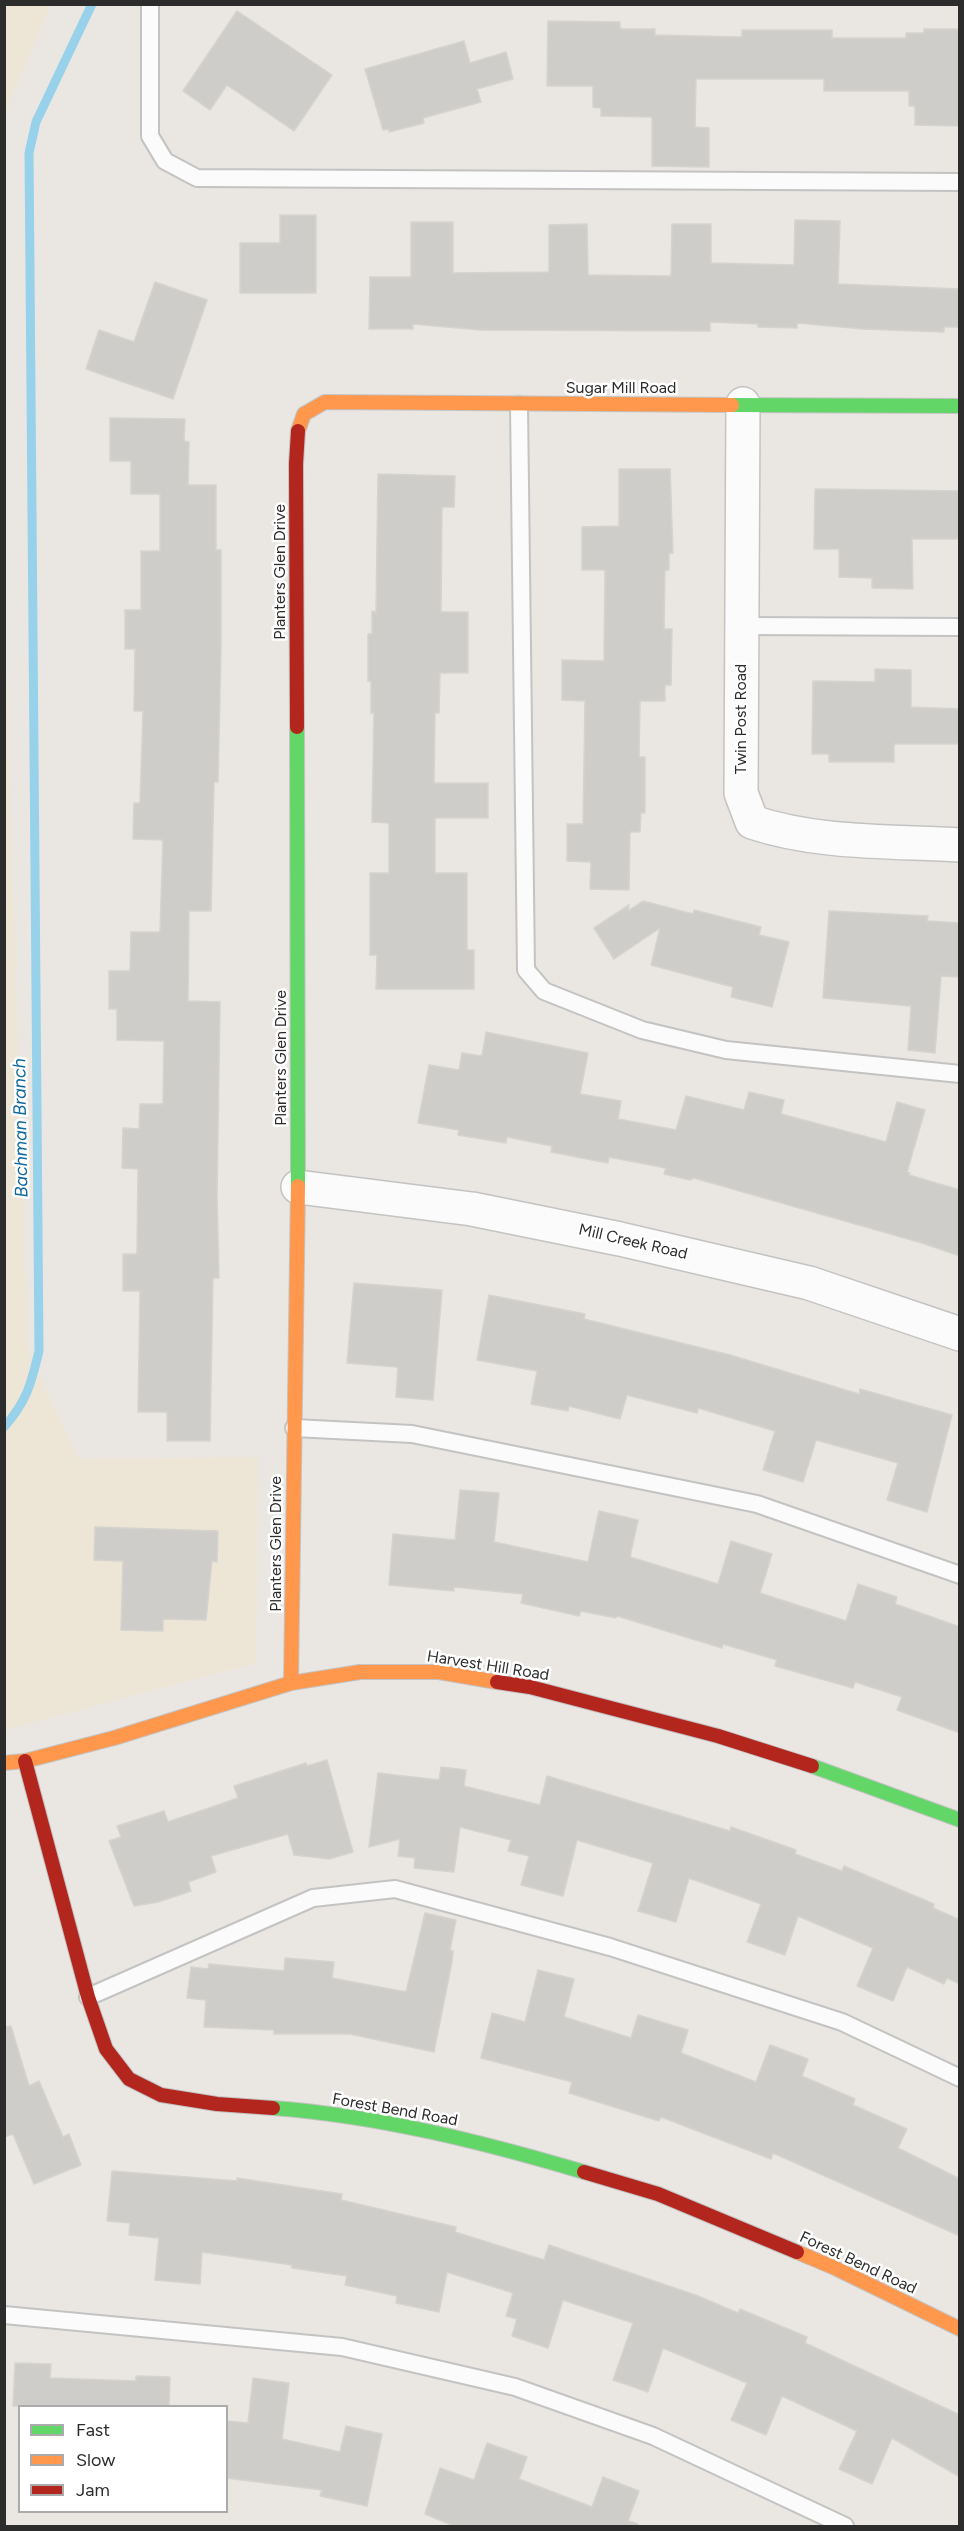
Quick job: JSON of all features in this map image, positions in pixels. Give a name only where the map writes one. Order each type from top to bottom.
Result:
[{"type":"street","name":"Sugar Mill Road","points":[[298,432],[304,414],[325,402],[960,406]]},
{"type":"street","name":"Twin Post Road","points":[[743,404],[741,793],[752,822],[780,831],[812,835],[960,845]]},
{"type":"street","name":"Planters Glen Drive","points":[[291,1683],[298,1187],[296,464],[298,432]]},
{"type":"street","name":"Mill Creek Road","points":[[298,1187],[472,1209],[620,1239],[809,1283],[960,1334]]},
{"type":"street","name":"Harvest Hill Road","points":[[4,1763],[25,1761],[114,1738],[291,1683],[360,1672],[439,1672],[530,1687],[718,1736],[822,1768],[960,1820]]},
{"type":"street","name":"Forest Bend Road","points":[[25,1761],[88,1997],[105,2049],[129,2079],[161,2095],[217,2104],[296,2110],[380,2122],[495,2146],[658,2194],[835,2268],[960,2330]]},
{"type":"lane","points":[[150,4],[150,136],[165,161],[197,178],[960,182]]},
{"type":"lane","points":[[519,405],[526,970],[544,991],[642,1030],[694,1043],[726,1050],[960,1074]]},
{"type":"lane","points":[[741,626],[960,627]]},
{"type":"lane","points":[[294,1428],[412,1434],[757,1504],[960,1575]]},
{"type":"lane","points":[[88,1997],[313,1898],[395,1889],[610,1947],[842,2022],[960,2078]]},
{"type":"lane","points":[[4,2315],[342,2347],[515,2387],[653,2436],[845,2526]]},
{"type":"shaded area","points":[[4,5],[51,5],[5,112]]},
{"type":"shaded area","points":[[4,601],[28,1351],[78,1459],[258,1457],[256,1663],[5,1730]]},
{"type":"building","points":[[237,11],[332,75],[294,131],[227,85],[210,110],[183,91]]},
{"type":"building","points":[[548,21],[620,22],[620,29],[655,29],[655,35],[742,37],[742,30],[832,30],[832,38],[906,38],[906,33],[924,33],[924,29],[960,29],[960,126],[915,125],[915,106],[909,106],[909,91],[824,91],[824,79],[696,79],[695,127],[709,128],[709,167],[652,166],[652,117],[601,116],[601,108],[593,107],[593,86],[547,86]]},
{"type":"building","points":[[464,41],[470,63],[506,52],[513,79],[477,89],[481,102],[423,118],[424,123],[389,132],[389,129],[383,130],[365,69]]},
{"type":"building","points":[[280,215],[316,215],[316,293],[240,293],[240,243],[280,243]]},
{"type":"building","points":[[795,220],[840,221],[838,284],[960,289],[960,327],[944,327],[944,332],[863,329],[797,323],[797,328],[758,327],[758,324],[710,322],[710,331],[481,330],[413,324],[413,329],[369,329],[370,277],[411,277],[411,222],[453,222],[453,273],[549,272],[549,225],[587,224],[588,275],[671,276],[672,224],[711,224],[711,263],[794,265]]},
{"type":"building","points":[[155,282],[207,300],[173,399],[86,369],[99,330],[134,342]]},
{"type":"building","points":[[110,418],[185,419],[184,441],[189,442],[188,485],[216,485],[216,550],[221,550],[221,648],[218,782],[214,782],[211,911],[189,911],[188,1001],[220,1002],[217,1195],[219,1278],[213,1278],[210,1441],[167,1441],[167,1412],[138,1412],[140,1291],[123,1291],[123,1254],[137,1254],[138,1169],[122,1168],[123,1128],[139,1129],[140,1104],[163,1104],[164,1041],[117,1040],[117,1009],[109,1009],[109,971],[130,971],[131,932],[160,932],[163,840],[133,839],[134,803],[140,803],[143,711],[134,711],[135,649],[125,649],[125,610],[141,610],[141,551],[160,551],[160,494],[131,494],[131,461],[110,461]]},
{"type":"building","points":[[619,469],[670,469],[673,553],[669,553],[669,570],[665,570],[664,629],[672,629],[671,685],[665,685],[665,701],[640,701],[639,757],[645,757],[645,813],[641,813],[640,832],[630,832],[629,890],[590,889],[591,862],[567,861],[567,824],[583,824],[585,701],[562,700],[562,660],[604,661],[605,570],[582,570],[582,527],[619,526]]},
{"type":"building","points":[[378,474],[455,476],[454,507],[442,507],[441,612],[468,612],[468,673],[440,673],[439,713],[435,713],[434,783],[488,783],[488,818],[435,818],[435,873],[467,873],[467,950],[474,950],[474,989],[376,989],[377,955],[370,955],[370,873],[389,873],[389,823],[372,822],[374,713],[371,713],[371,681],[368,681],[368,634],[372,634],[372,611],[376,612]]},
{"type":"building","points":[[815,489],[960,491],[960,539],[912,539],[913,589],[872,588],[872,578],[839,577],[839,549],[814,549]]},
{"type":"building","points":[[875,669],[911,670],[911,707],[960,709],[960,744],[894,744],[894,762],[829,762],[829,754],[812,754],[813,681],[875,682]]},
{"type":"building","points":[[643,901],[693,914],[694,910],[761,927],[759,935],[789,942],[772,1007],[731,997],[733,987],[651,965],[660,928],[614,959],[594,928],[629,905],[628,911]]},
{"type":"building","points":[[829,911],[928,916],[927,921],[960,923],[960,977],[941,976],[935,1053],[908,1050],[911,1006],[823,998]]},
{"type":"building","points":[[486,1032],[588,1053],[580,1094],[621,1101],[618,1119],[676,1130],[686,1096],[744,1110],[749,1092],[784,1100],[781,1114],[886,1142],[897,1102],[925,1110],[907,1172],[910,1173],[909,1175],[960,1190],[960,1256],[694,1178],[690,1180],[664,1174],[666,1168],[609,1157],[608,1163],[551,1152],[552,1146],[507,1137],[506,1143],[458,1135],[459,1130],[418,1123],[429,1065],[459,1070],[462,1053],[482,1056]]},
{"type":"building","points":[[354,1283],[442,1290],[433,1400],[396,1397],[398,1367],[347,1363]]},
{"type":"building","points":[[489,1295],[585,1314],[584,1319],[730,1355],[859,1394],[860,1389],[952,1415],[927,1512],[887,1500],[898,1463],[816,1440],[803,1482],[763,1470],[775,1431],[698,1408],[697,1413],[627,1395],[620,1419],[569,1406],[568,1411],[531,1404],[537,1371],[477,1360]]},
{"type":"building","points":[[460,1490],[499,1493],[494,1542],[588,1562],[599,1511],[638,1520],[630,1557],[718,1584],[731,1541],[772,1554],[760,1593],[846,1621],[858,1584],[897,1597],[895,1604],[960,1627],[960,1733],[897,1710],[902,1697],[855,1682],[853,1688],[775,1666],[777,1660],[723,1644],[722,1648],[617,1616],[616,1618],[581,1611],[579,1616],[521,1603],[523,1594],[454,1587],[454,1591],[389,1585],[393,1534],[455,1540]]},
{"type":"building","points":[[95,1527],[218,1531],[217,1562],[212,1561],[206,1620],[163,1619],[163,1631],[121,1630],[123,1561],[94,1560]]},
{"type":"building","points":[[327,1760],[353,1852],[329,1859],[294,1855],[288,1834],[211,1856],[216,1872],[188,1882],[191,1891],[158,1902],[134,1906],[109,1841],[121,1837],[117,1826],[164,1811],[168,1822],[238,1798],[234,1786],[306,1763],[307,1766]]},
{"type":"building","points":[[441,1767],[466,1770],[464,1786],[540,1805],[547,1776],[730,1831],[731,1827],[796,1850],[795,1854],[842,1871],[844,1866],[934,1904],[933,1908],[960,1920],[960,1984],[947,1978],[944,1984],[907,1967],[893,2001],[857,1986],[873,1948],[798,1916],[785,1955],[747,1942],[761,1904],[689,1878],[676,1922],[638,1911],[653,1863],[577,1840],[563,1896],[521,1885],[529,1856],[508,1851],[511,1840],[460,1827],[454,1872],[414,1868],[415,1858],[398,1856],[400,1839],[369,1847],[378,1773],[439,1780]]},
{"type":"building","points":[[425,1913],[456,1920],[450,1950],[453,1951],[452,1962],[434,2052],[350,2034],[274,2034],[274,2030],[204,2027],[206,2000],[187,1998],[191,1967],[208,1969],[209,1964],[284,1971],[285,1958],[334,1962],[332,1978],[406,1992]]},
{"type":"building","points":[[538,1970],[574,1979],[564,2017],[631,2038],[638,2015],[688,2030],[681,2053],[756,2082],[770,2045],[808,2059],[802,2076],[855,2099],[853,2105],[907,2129],[898,2148],[960,2179],[960,2236],[773,2153],[771,2159],[661,2117],[659,2121],[569,2093],[572,2082],[481,2058],[492,2013],[525,2022]]},
{"type":"building","points":[[11,2026],[29,2086],[39,2081],[63,2137],[69,2134],[81,2165],[34,2184],[13,2134],[4,2137],[4,2027]]},
{"type":"building","points":[[112,2171],[237,2181],[237,2178],[342,2194],[341,2200],[456,2227],[455,2232],[544,2260],[549,2245],[698,2296],[738,2313],[740,2309],[807,2337],[805,2343],[960,2415],[960,2477],[892,2438],[872,2484],[839,2469],[857,2431],[782,2396],[766,2435],[731,2420],[747,2383],[663,2348],[648,2392],[613,2380],[633,2323],[563,2300],[548,2348],[512,2336],[517,2319],[506,2316],[513,2293],[447,2272],[439,2312],[396,2303],[397,2296],[345,2285],[347,2276],[292,2268],[292,2265],[202,2252],[200,2284],[155,2280],[159,2238],[129,2235],[130,2223],[107,2221]]},
{"type":"building","points":[[15,2363],[51,2364],[50,2378],[136,2381],[136,2376],[170,2377],[169,2405],[13,2406]]},
{"type":"building","points":[[253,2378],[289,2383],[282,2439],[340,2452],[346,2426],[382,2434],[367,2506],[320,2496],[322,2490],[228,2478],[228,2421],[248,2423]]},
{"type":"building","points":[[487,2443],[527,2457],[519,2479],[592,2507],[603,2477],[639,2491],[628,2521],[638,2524],[637,2526],[454,2526],[425,2514],[440,2468],[474,2480]]},
{"type":"waterway","name":"Bachman Branch","points":[[4,1427],[18,1409],[27,1392],[39,1351],[29,153],[36,122],[92,4]]},
{"type":"traffic: fast","points":[[732,405],[960,406]]},
{"type":"traffic: fast","points":[[297,727],[298,1186]]},
{"type":"traffic: fast","points":[[812,1766],[960,1820]]},
{"type":"traffic: fast","points":[[273,2108],[352,2117],[430,2132],[508,2150],[584,2172]]},
{"type":"traffic: slow","points":[[298,431],[304,414],[325,402],[732,405]]},
{"type":"traffic: slow","points":[[291,1683],[298,1186]]},
{"type":"traffic: slow","points":[[4,1763],[25,1761],[114,1738],[291,1683],[360,1672],[439,1672],[497,1682]]},
{"type":"traffic: slow","points":[[797,2252],[960,2329]]},
{"type":"traffic: jam","points":[[297,727],[296,464],[298,431]]},
{"type":"traffic: jam","points":[[497,1682],[530,1687],[718,1736],[812,1766]]},
{"type":"traffic: jam","points":[[25,1761],[88,1997],[106,2049],[129,2079],[161,2095],[217,2104],[273,2108]]},
{"type":"traffic: jam","points":[[584,2172],[658,2194],[797,2252]]}]
